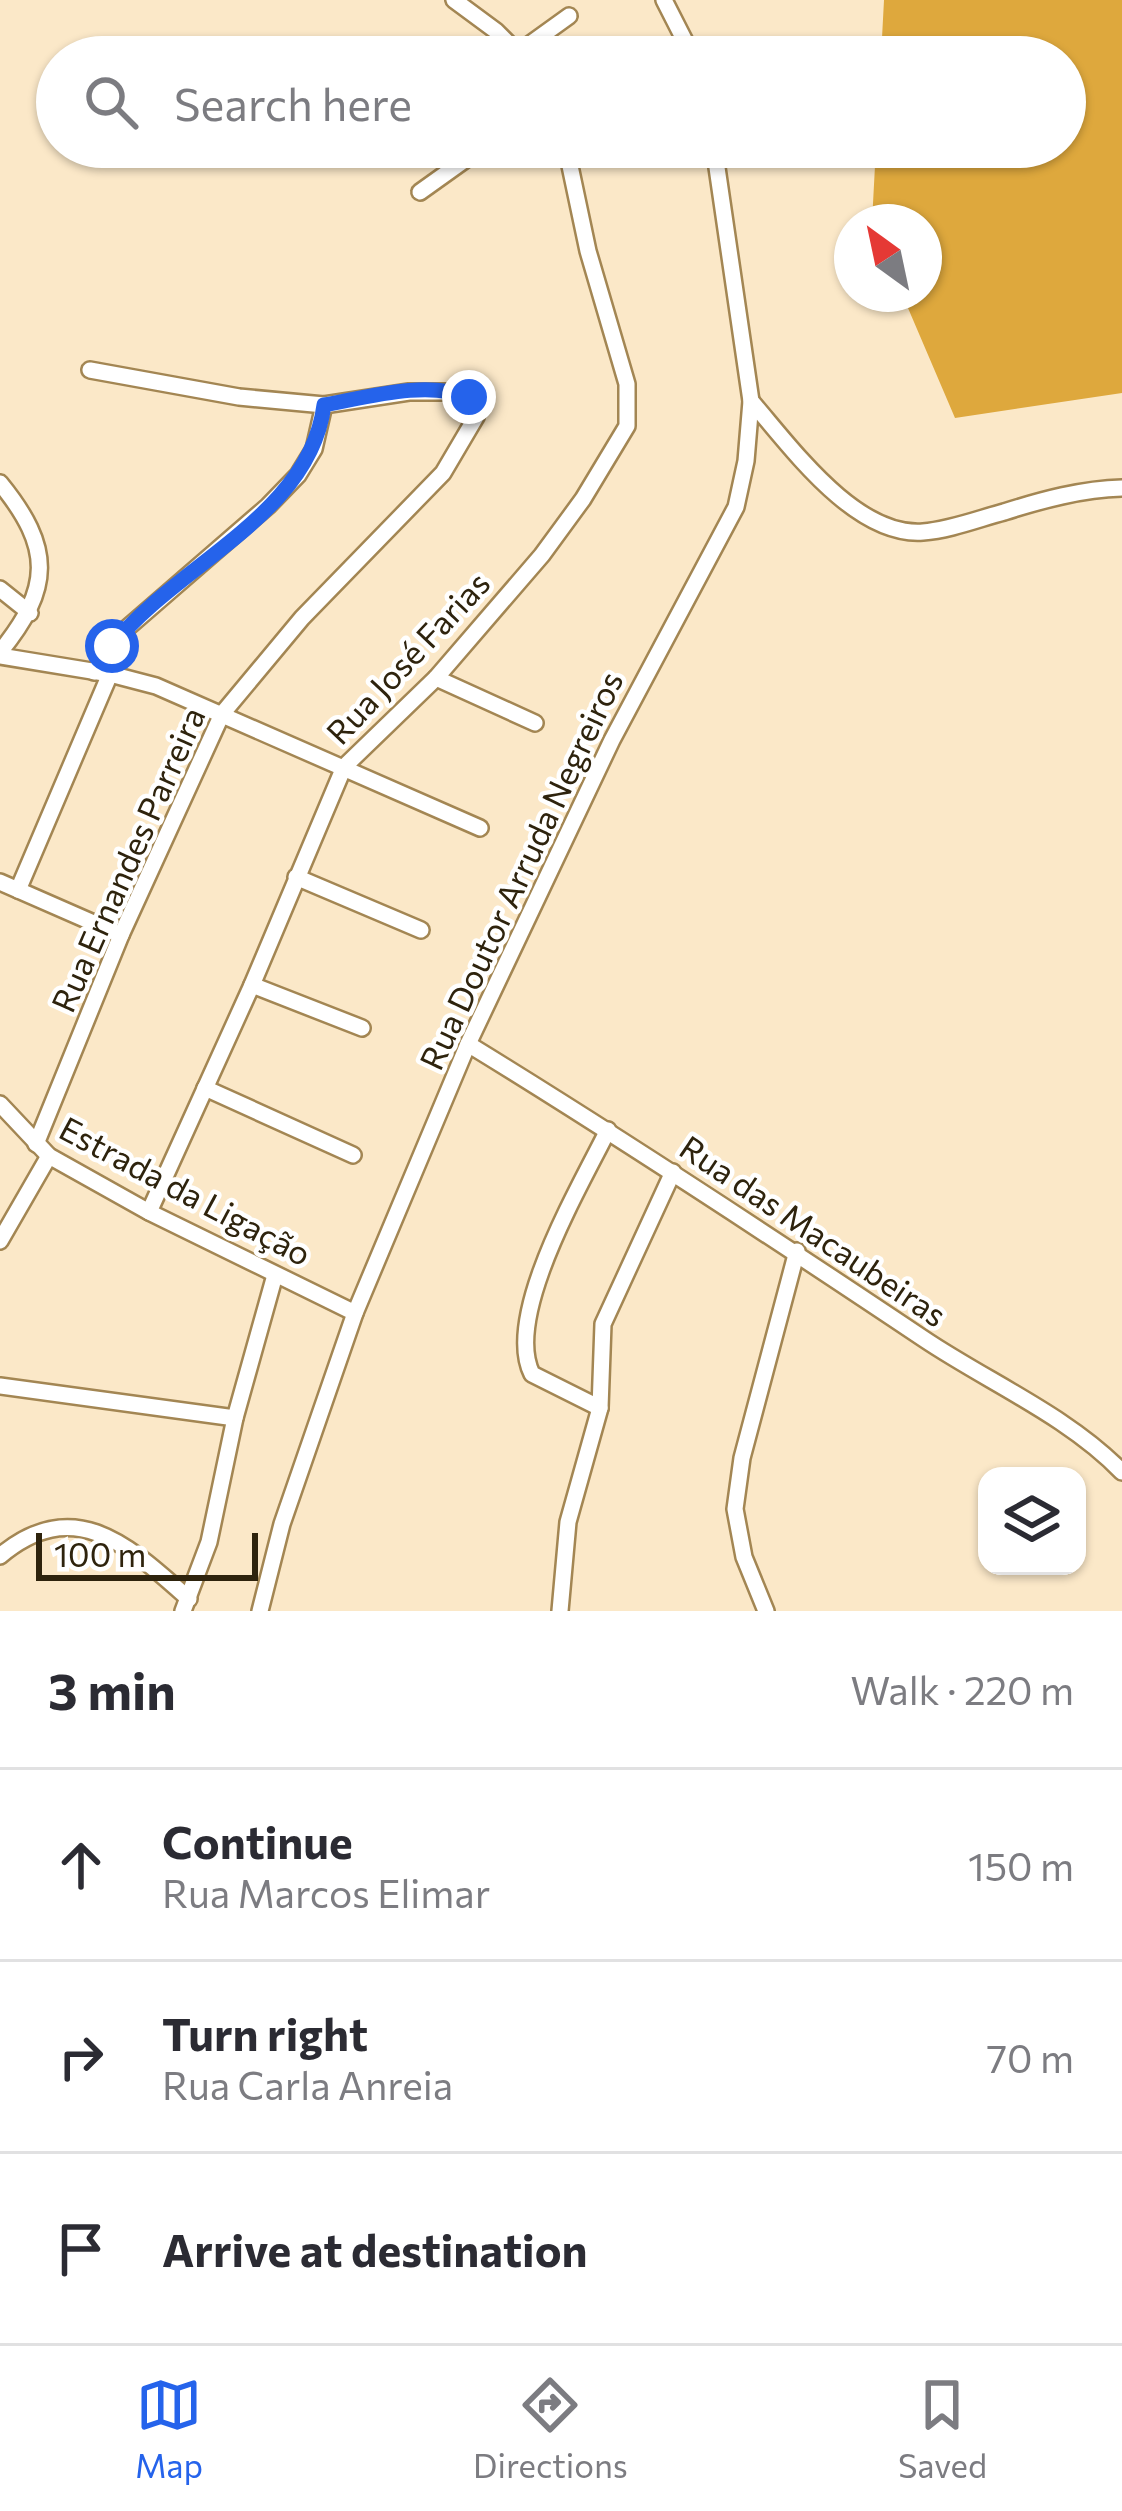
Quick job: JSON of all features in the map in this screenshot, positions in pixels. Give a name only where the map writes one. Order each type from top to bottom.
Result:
[{"type":"street","points":[[454,0],[499,36]]},
{"type":"street","points":[[664,0],[682,36]]},
{"type":"street","points":[[544,36],[569,16]]},
{"type":"street","points":[[420,192],[454,168]]},
{"type":"street","name":"Rua José Farias","points":[[149,1212],[344,767],[436,678],[542,555],[628,426],[627,384],[592,265],[571,168]]},
{"type":"street","name":"Rua Doutor Arruda Negreiros","points":[[260,1611],[282,1523],[355,1313],[468,1044],[612,740],[736,506],[751,401],[717,168]]},
{"type":"street","points":[[18,890],[119,637],[298,475],[314,449],[324,405],[238,397],[90,370]]},
{"type":"street","name":"Rua Ernandes Parreira","points":[[0,1241],[42,1150],[121,935],[222,714],[288,634],[443,472],[474,424],[476,409],[469,397],[455,392],[409,392],[324,405]]},
{"type":"street","points":[[751,401],[837,494],[861,512],[898,529],[918,533],[944,529],[1072,494],[1119,494]]},
{"type":"street","points":[[0,483],[36,541],[38,587],[30,614],[0,654],[156,686],[480,828]]},
{"type":"street","points":[[0,589],[30,614]]},
{"type":"street","points":[[436,678],[535,724]]},
{"type":"street","points":[[296,877],[421,930]]},
{"type":"street","points":[[0,882],[121,935]]},
{"type":"street","points":[[252,985],[362,1028]]},
{"type":"street","name":"Rua das Macaubeiras","points":[[468,1044],[797,1252],[1075,1434],[1122,1472]]},
{"type":"street","points":[[205,1088],[353,1154]]},
{"type":"street","name":"Estrada da Ligação","points":[[0,1104],[42,1150],[149,1212],[355,1313]]},
{"type":"street","points":[[601,1408],[532,1374],[526,1363],[537,1276],[608,1130]]},
{"type":"street","points":[[560,1611],[568,1522],[601,1408],[607,1311],[673,1172]]},
{"type":"street","points":[[766,1611],[744,1557],[735,1509],[748,1435],[797,1252]]},
{"type":"street","points":[[0,1556],[43,1529],[59,1526],[98,1532],[141,1556],[186,1605],[209,1543],[235,1418],[275,1275]]},
{"type":"street","points":[[0,1386],[235,1418]]},
{"type":"shaded area","points":[[884,0],[1122,0],[1122,393],[955,418],[910,312],[942,312],[942,204],[873,204],[875,168],[1086,168],[1086,36],[882,36]]},
{"type":"route","points":[[112,646],[285,490],[314,449],[324,405],[409,392],[455,392],[469,397]]}]
